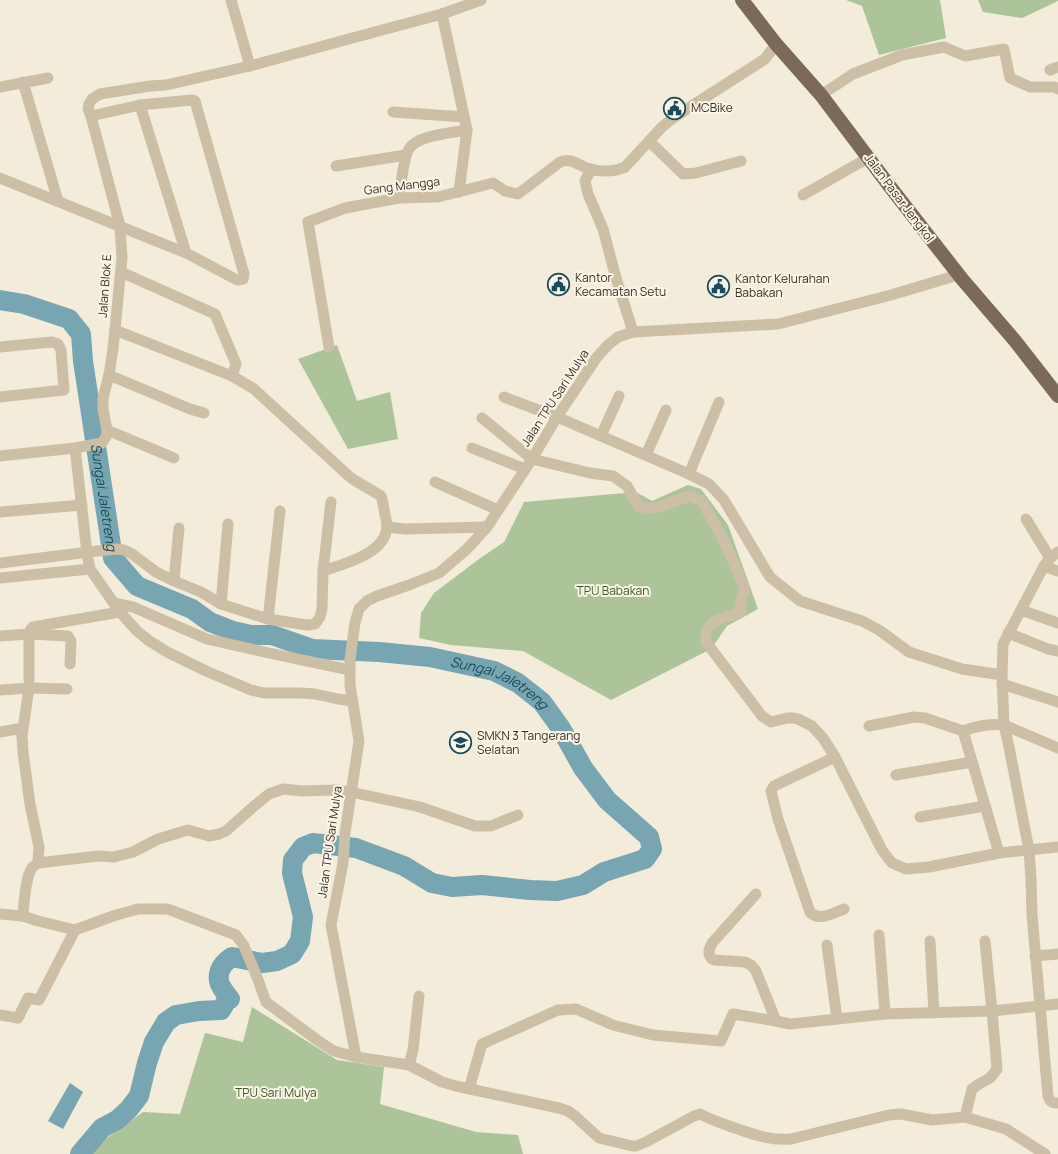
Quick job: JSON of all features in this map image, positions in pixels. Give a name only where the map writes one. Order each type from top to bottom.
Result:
[{"type":"main road","name":"Jalan Pasar Jengkol","points":[[742,0],[776,44],[821,94],[958,274],[1016,342],[1058,396]]},
{"type":"street","points":[[231,0],[250,66],[442,14],[481,0]]},
{"type":"street","points":[[442,14],[467,130],[459,192]]},
{"type":"street","name":"Gang Mangga","points":[[330,347],[308,222],[345,208],[399,198],[438,197],[493,183],[505,191],[518,194],[565,160],[590,169],[620,169],[625,167],[662,126],[765,59],[776,44]]},
{"type":"street","points":[[821,94],[853,74],[876,64],[902,55],[944,47],[965,56],[1004,49],[1010,78],[1030,87],[1055,86],[1058,89]]},
{"type":"street","name":"Jalan Blok E","points":[[107,430],[102,404],[109,375],[122,258],[120,226],[88,109],[89,104],[92,99],[100,94],[166,85],[250,66]]},
{"type":"street","points":[[0,88],[48,78]]},
{"type":"street","points":[[23,82],[58,201]]},
{"type":"street","points":[[0,178],[186,254],[237,280],[243,279],[195,101],[140,105],[91,116]]},
{"type":"street","points":[[140,105],[186,254]]},
{"type":"street","points":[[393,112],[464,117]]},
{"type":"street","points":[[399,198],[406,155],[410,147],[422,139],[467,130]]},
{"type":"street","points":[[649,141],[683,174],[696,173],[741,161]]},
{"type":"street","points":[[336,166],[406,155]]},
{"type":"street","points":[[803,195],[868,158]]},
{"type":"street","points":[[590,169],[585,181],[588,194],[603,229],[633,332]]},
{"type":"street","points":[[121,272],[215,314],[236,364],[232,376]]},
{"type":"street","name":"Jalan TPU Sari Mulya","points":[[356,1057],[331,924],[343,863],[345,833],[359,741],[350,685],[350,665],[355,623],[359,609],[367,601],[377,596],[409,586],[439,573],[467,549],[498,510],[597,357],[618,337],[633,332],[778,324],[891,295],[958,274]]},
{"type":"street","points":[[115,330],[232,376],[254,389],[351,478],[381,496],[387,527],[382,541],[358,560],[323,571]]},
{"type":"street","points":[[0,347],[52,342],[58,344],[61,350],[64,390],[0,397]]},
{"type":"street","points":[[109,375],[204,413]]},
{"type":"street","points":[[601,436],[619,396]]},
{"type":"street","points":[[504,397],[557,417],[709,484],[724,500],[770,578],[800,602],[862,621],[909,652],[1002,680],[1058,702]]},
{"type":"street","points":[[689,474],[719,402]]},
{"type":"street","points":[[646,455],[666,410]]},
{"type":"street","points":[[482,418],[529,464]]},
{"type":"street","points":[[0,456],[78,448],[102,443],[106,437],[107,430],[174,458]]},
{"type":"street","points":[[78,448],[82,505],[92,552],[90,569],[117,608],[136,631],[167,652],[251,690],[264,693],[315,694],[352,701]]},
{"type":"street","points":[[472,448],[529,464],[613,476],[627,486],[639,507],[655,508],[690,496],[702,501],[725,543],[745,589],[740,602],[740,613],[717,619],[710,624],[706,630],[706,642],[762,716],[771,722],[793,718],[798,719],[812,726],[823,738],[835,756],[882,850],[892,862],[906,869],[929,867],[999,853],[1058,847]]},
{"type":"street","points":[[435,482],[498,510]]},
{"type":"street","points":[[0,563],[116,549],[124,550],[156,572],[221,604],[268,619],[307,625],[316,623],[322,609],[323,571],[331,502]]},
{"type":"street","points":[[0,512],[82,505]]},
{"type":"street","points":[[268,619],[280,510]]},
{"type":"street","points":[[1026,519],[1058,572]]},
{"type":"street","points":[[221,604],[228,524]]},
{"type":"street","points":[[387,527],[405,529],[486,527]]},
{"type":"street","points":[[174,581],[179,528]]},
{"type":"street","points":[[1051,558],[1008,634],[1002,649],[1002,680],[1004,726],[1010,747],[1029,850],[1035,956],[1048,1096],[1051,1102],[1058,1103]]},
{"type":"street","points":[[0,578],[90,569]]},
{"type":"street","points":[[38,863],[39,847],[30,804],[22,736],[29,684],[29,634],[33,627],[117,608],[133,607],[207,639],[264,652],[350,665]]},
{"type":"street","points":[[1021,610],[1058,623]]},
{"type":"street","points":[[0,636],[29,634],[68,636],[71,638],[70,664]]},
{"type":"street","points":[[1008,634],[1058,652]]},
{"type":"street","points":[[0,690],[29,684],[67,690]]},
{"type":"street","points":[[869,726],[914,717],[925,718],[963,732],[975,727],[996,724],[1058,748]]},
{"type":"street","points":[[0,732],[23,728]]},
{"type":"street","points":[[963,732],[999,853]]},
{"type":"street","points":[[835,756],[774,786],[770,791],[810,912],[813,916],[819,917],[844,909]]},
{"type":"street","points":[[896,776],[972,762]]},
{"type":"street","points":[[23,916],[24,895],[29,874],[32,867],[38,863],[98,856],[114,857],[133,852],[158,839],[188,830],[210,836],[219,834],[226,831],[269,794],[283,789],[351,792],[420,808],[475,826],[490,826],[518,815]]},
{"type":"street","points":[[920,818],[985,806]]},
{"type":"street","points":[[756,894],[712,943],[708,954],[715,960],[742,961],[751,965],[756,972],[776,1020]]},
{"type":"street","points":[[0,914],[23,916],[75,930],[112,916],[138,909],[167,909],[236,935],[244,946],[258,976],[266,1002],[334,1051],[356,1057],[409,1065],[442,1082],[559,1108],[575,1116],[599,1138],[632,1146],[646,1142],[700,1114],[752,1134],[784,1140],[889,1115],[901,1114],[932,1120],[966,1117],[1006,1129],[1045,1154]]},
{"type":"street","points":[[0,1015],[18,1018],[28,998],[39,1000],[75,930]]},
{"type":"street","points":[[879,935],[885,1014]]},
{"type":"street","points":[[930,941],[934,1013]]},
{"type":"street","points":[[966,1117],[972,1089],[990,1078],[997,1069],[984,941]]},
{"type":"street","points":[[827,945],[837,1018]]},
{"type":"street","points":[[1035,956],[1058,954]]},
{"type":"street","points":[[409,1065],[413,1050],[418,996]]},
{"type":"street","points":[[469,1089],[482,1044],[558,1010],[576,1009],[613,1025],[653,1035],[721,1042],[733,1014],[776,1020],[790,1024],[885,1014],[992,1011],[1058,1004]]},
{"type":"green space","points":[[846,0],[940,0],[946,38],[879,55],[862,6]]},
{"type":"green space","points":[[978,0],[1058,1],[1022,18],[983,12]]},
{"type":"green space","points":[[337,345],[357,401],[390,392],[398,439],[348,449],[298,359]]},
{"type":"green space","name":"TPU Babakan","points":[[688,485],[701,489],[728,525],[758,609],[727,626],[711,649],[611,700],[523,651],[451,645],[419,638],[421,613],[434,593],[504,542],[524,502],[636,492],[652,501]]},
{"type":"green space","name":"TPU Sari Mulya","points":[[252,1007],[337,1060],[384,1067],[380,1104],[476,1132],[518,1135],[523,1154],[89,1154],[93,1148],[143,1112],[180,1114],[205,1033],[243,1042]]},
{"type":"water","points":[[70,1083],[83,1092],[63,1129],[48,1121]]},
{"type":"waterway","name":"Sungai Jaletreng","points":[[0,300],[24,304],[69,319],[81,334],[83,361],[113,558],[137,586],[192,609],[210,622],[233,631],[251,635],[272,635],[312,649],[379,652],[430,657],[494,671],[518,683],[542,702],[560,727],[583,768],[607,800],[649,837],[652,849],[645,859],[604,872],[583,885],[557,891],[482,885],[452,887],[432,883],[404,866],[356,848],[313,843],[303,847],[293,860],[292,873],[303,917],[300,941],[292,954],[277,961],[262,963],[232,957],[226,961],[220,970],[219,981],[230,999],[227,1000],[221,1010],[176,1015],[166,1022],[154,1042],[139,1096],[117,1120],[102,1128],[80,1154]]},
{"type":"place","name":"MCBike","points":[[675,108]]},
{"type":"place","name":"Kantor Kecamatan Setu","points":[[559,285]]},
{"type":"place","name":"Kantor Kelurahan Babakan","points":[[719,286]]},
{"type":"place","name":"SMKN 3 Tangerang Selatan","points":[[461,743]]}]
